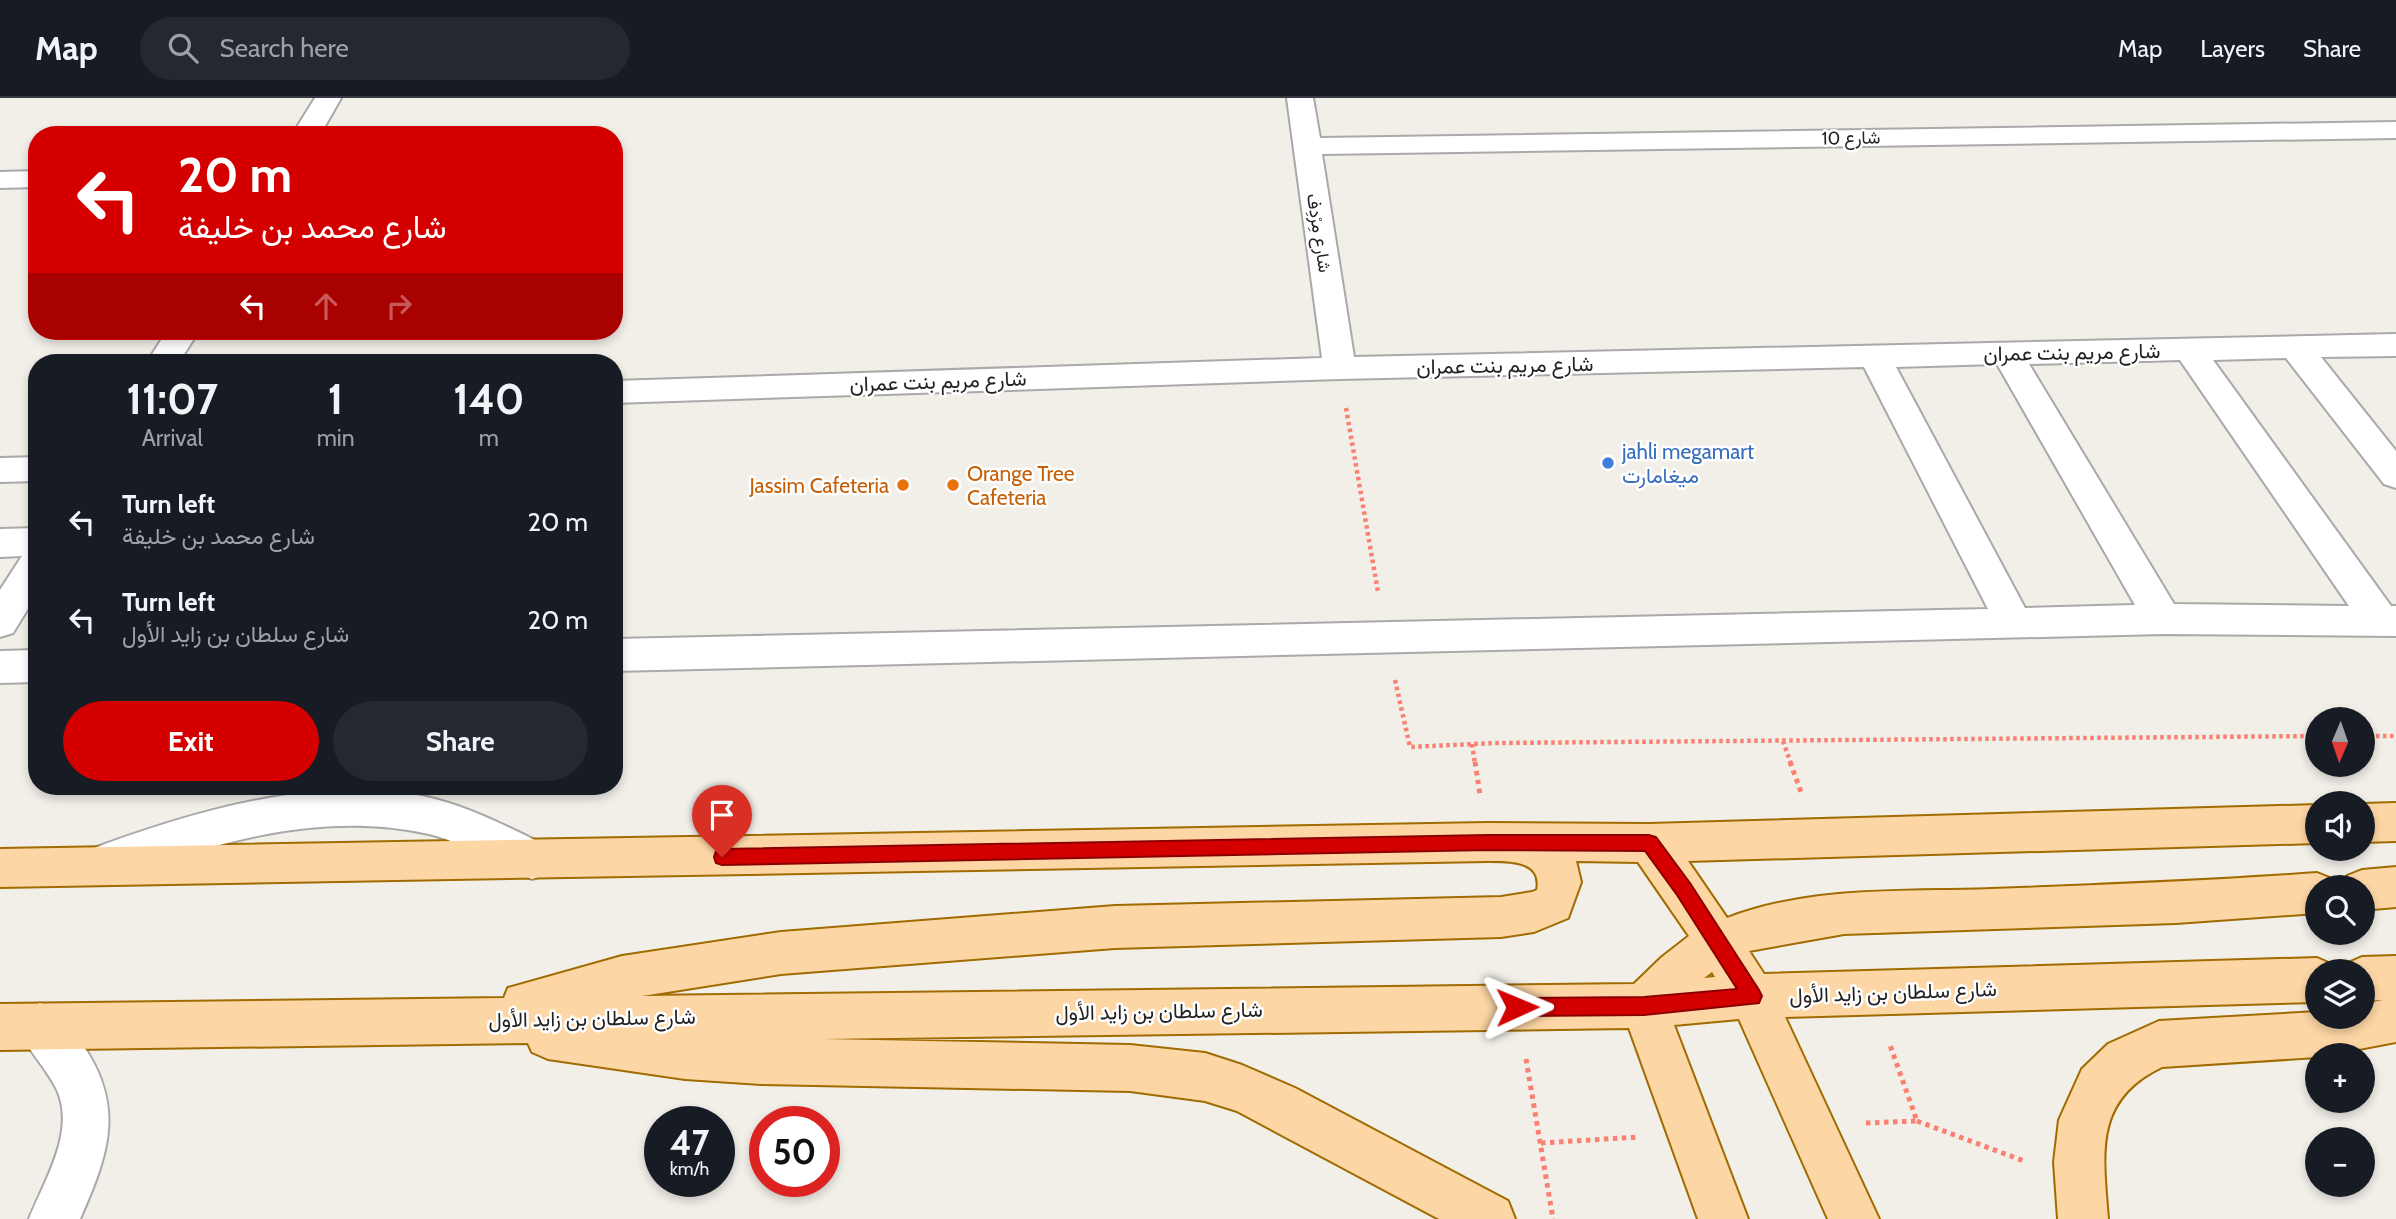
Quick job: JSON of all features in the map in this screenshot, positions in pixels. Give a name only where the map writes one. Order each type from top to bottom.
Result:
[{"type":"main road","points":[[2375,823],[2396,822]]},
{"type":"main road","points":[[0,868],[1649,843],[2305,824]]},
{"type":"main road","points":[[471,1019],[622,978],[781,953],[1115,927],[1469,919],[1534,912],[1553,904],[1562,887],[1558,867],[1543,851],[1523,843]]},
{"type":"main road","points":[[1649,843],[1719,942],[1752,996],[1854,1219]]},
{"type":"main road","points":[[2375,889],[2396,887]]},
{"type":"main road","points":[[1723,1219],[1644,1006],[1665,983],[1719,942],[1775,925],[1844,914],[2176,903],[2305,894]]},
{"type":"main road","points":[[2375,979],[2396,978]]},
{"type":"main road","name":"شارع سلطان بن زايد الأول","points":[[20,1026],[1644,1006],[1752,996],[2305,980]]},
{"type":"main road","points":[[471,1019],[600,1045],[685,1056],[761,1061],[1130,1068],[1205,1077],[1278,1105],[1490,1219]]},
{"type":"main road","points":[[2082,1201],[2079,1162],[2083,1119],[2099,1086],[2125,1060],[2159,1044],[2323,1034],[2396,1020]]},
{"type":"street","points":[[311,126],[328,98]]},
{"type":"street","name":"شارع مِرْدِف","points":[[1300,98],[1340,368]]},
{"type":"street","name":"شارع 10","points":[[1306,146],[2396,130]]},
{"type":"street","points":[[0,180],[28,179]]},
{"type":"street","name":"شارع مريم بنت عمران","points":[[623,392],[1340,368],[2396,345]]},
{"type":"street","points":[[2295,347],[2396,475]]},
{"type":"street","points":[[2189,349],[2388,620]]},
{"type":"street","points":[[2007,354],[2163,619]]},
{"type":"street","points":[[1875,357],[2014,622]]},
{"type":"street","points":[[0,470],[28,469]]},
{"type":"street","points":[[0,543],[28,542]]},
{"type":"street","points":[[0,622],[28,577]]},
{"type":"street","points":[[623,655],[1372,640],[2163,619],[2388,620]]},
{"type":"street","points":[[0,667],[28,666]]},
{"type":"street","points":[[97,867],[180,835],[234,820],[287,810],[337,806],[385,808],[430,817],[465,828],[532,860]]},
{"type":"street","points":[[20,1026],[82,1091],[85,1123],[80,1158],[54,1219]]},
{"type":"path","points":[[2375,736],[2396,736]]},
{"type":"path","points":[[1495,743],[2305,737]]},
{"type":"path","points":[[1917,1121],[2082,1201]]},
{"type":"place","name":"jahli megamart ميغامارت","points":[[1608,463]]},
{"type":"place","name":"Jassim Cafeteria","points":[[903,485]]},
{"type":"place","name":"Orange Tree Cafeteria","points":[[953,485]]},
{"type":"route","points":[[722,857],[1488,842],[1649,843],[1684,889],[1752,996],[1644,1006],[1517,1007]]}]
